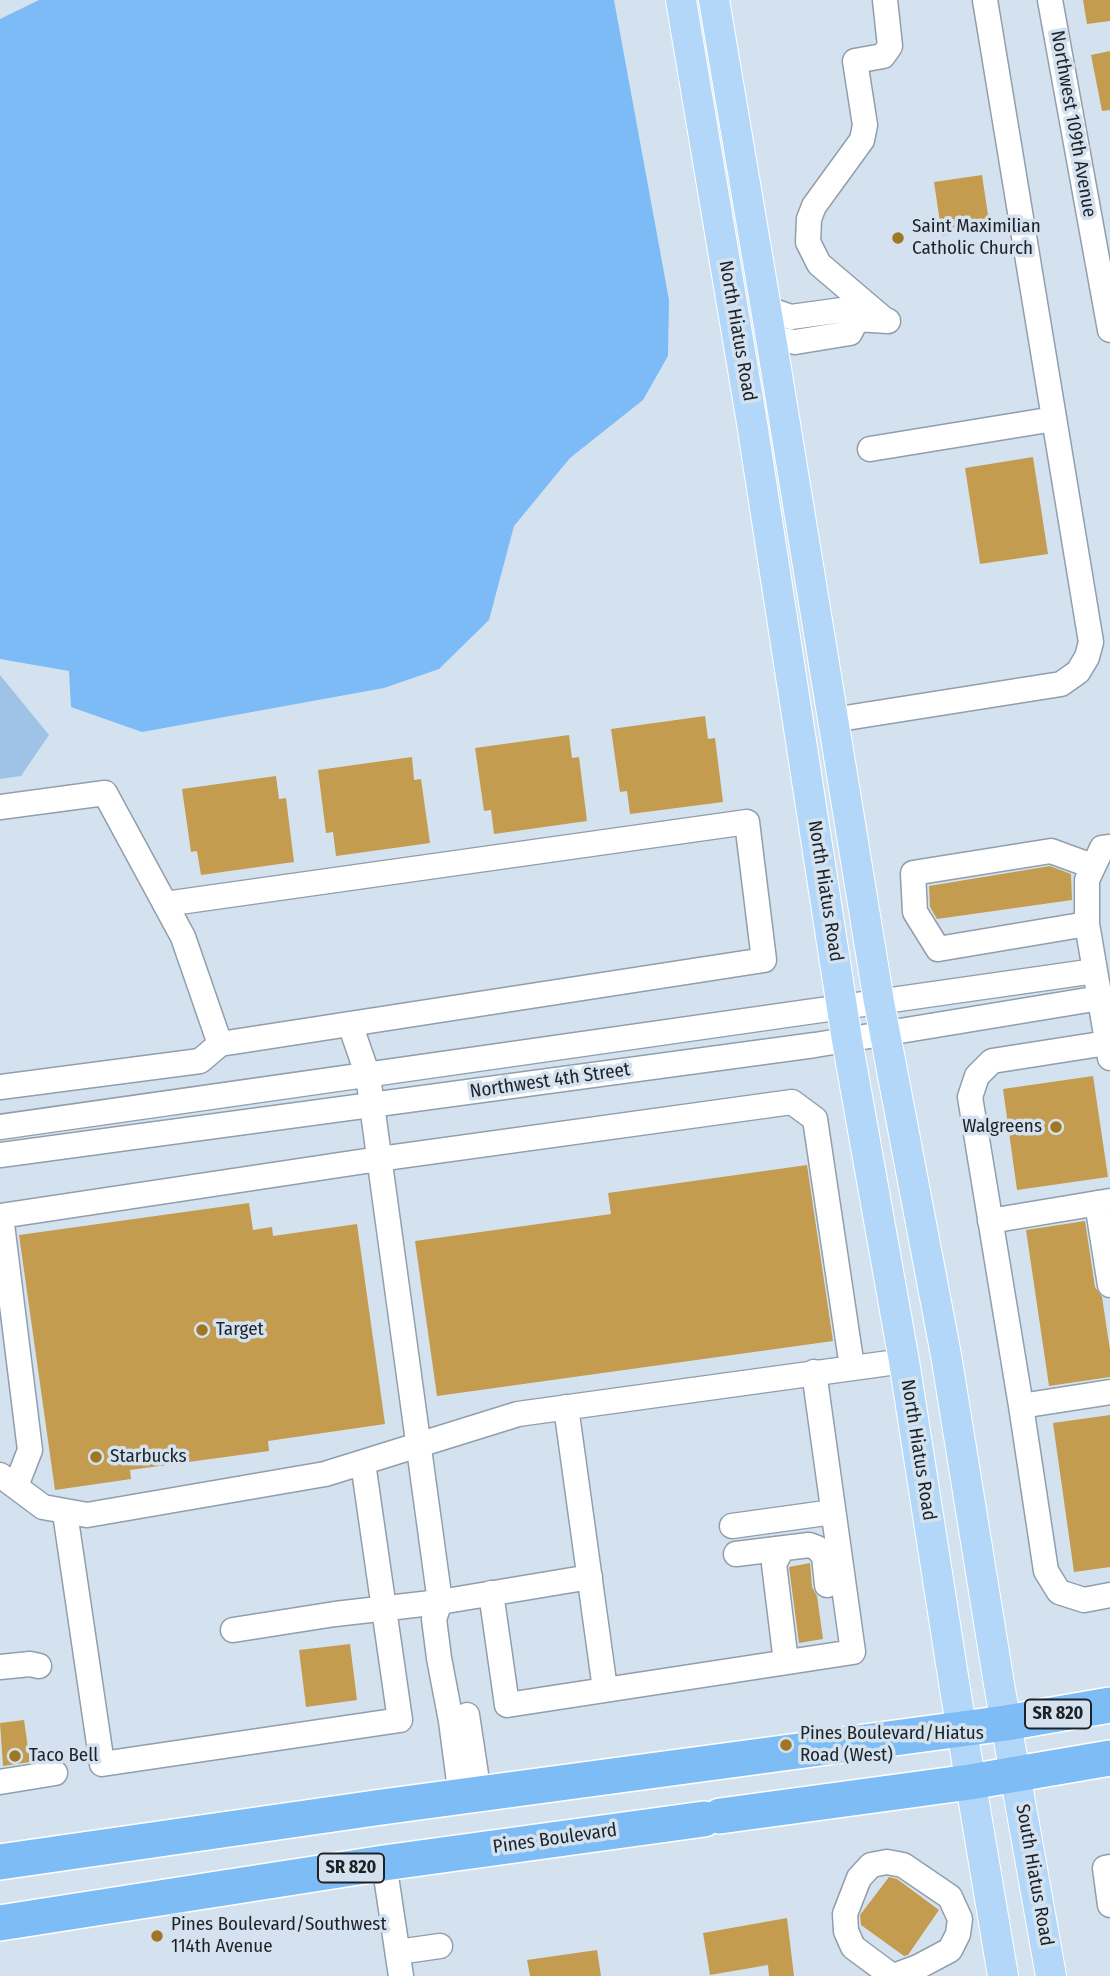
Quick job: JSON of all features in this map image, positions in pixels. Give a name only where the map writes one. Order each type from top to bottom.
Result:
[{"type":"highway","name":"SR 820","points":[[0,1862],[1006,1723],[1110,1705]]},
{"type":"highway","name":"Pines Boulevard","points":[[0,1923],[384,1863],[970,1782],[1110,1758]]},
{"type":"main road","name":"North Hiatus Road","points":[[681,0],[752,423],[842,1007],[904,1360],[970,1782]]},
{"type":"main road","name":"North Hiatus Road","points":[[714,0],[879,1002],[946,1355],[1016,1774]]},
{"type":"main road","points":[[705,146],[717,159],[745,306],[751,320],[771,338]]},
{"type":"main road","name":"South Hiatus Road","points":[[1016,1774],[1051,1976]]},
{"type":"main road","points":[[970,1782],[1003,1976]]},
{"type":"street","points":[[765,308],[791,317],[842,310],[857,319],[894,320],[819,264],[808,242],[809,219],[814,206],[862,140],[864,125],[855,61],[883,56],[890,46],[885,0]]},
{"type":"street","points":[[833,720],[1061,684],[1078,672],[1087,657],[1091,642],[985,0]]},
{"type":"street","name":"Northwest 109th Avenue","points":[[1051,0],[1110,330]]},
{"type":"street","points":[[771,338],[794,342],[850,333],[857,319]]},
{"type":"street","points":[[870,449],[1054,419]]},
{"type":"street","points":[[0,807],[105,793],[183,937],[220,1044]]},
{"type":"street","points":[[0,1087],[200,1061],[220,1044],[764,960],[747,821],[165,904]]},
{"type":"street","points":[[1110,846],[1102,848],[1087,880],[1087,924],[1109,1051],[992,1061],[977,1076],[970,1097],[1046,1571],[1059,1592],[1084,1600],[1110,1595]]},
{"type":"street","points":[[1087,924],[938,949],[915,912],[913,873],[1051,851],[1092,866]]},
{"type":"street","name":"Northwest 4th Street","points":[[0,1127],[1095,971]]},
{"type":"street","name":"Northwest 4th Street","points":[[0,1155],[848,1040],[1100,998]]},
{"type":"street","points":[[350,1024],[368,1076],[440,1602],[450,1616],[470,1795]]},
{"type":"street","points":[[852,1367],[815,1119],[792,1102],[379,1159],[1,1216],[30,1450],[8,1481],[43,1507],[65,1513],[87,1515],[114,1511],[325,1474],[518,1414],[904,1360]]},
{"type":"street","points":[[990,1221],[1103,1202],[1110,1285]]},
{"type":"street","points":[[814,1372],[833,1512],[845,1653]]},
{"type":"street","points":[[1021,1406],[1110,1392]]},
{"type":"street","points":[[566,1407],[605,1689]]},
{"type":"street","points":[[65,1513],[102,1764],[400,1720],[363,1463]]},
{"type":"street","points":[[732,1526],[833,1512]]},
{"type":"street","points":[[736,1554],[809,1545],[817,1548],[824,1556],[845,1653]]},
{"type":"street","points":[[782,1549],[774,1564],[786,1662]]},
{"type":"street","points":[[233,1630],[440,1602],[590,1577]]},
{"type":"street","points":[[491,1593],[507,1705],[845,1653]]},
{"type":"street","points":[[0,1667],[30,1664],[39,1666]]},
{"type":"street","points":[[0,1782],[55,1773]]},
{"type":"street","points":[[384,1863],[399,1964],[440,1945]]},
{"type":"street","points":[[871,1865],[903,1865],[950,1897],[960,1919],[958,1934],[950,1950],[918,1967],[893,1976],[872,1968],[853,1947],[846,1931],[845,1913],[859,1878],[871,1865]]},
{"type":"street","points":[[1110,1867],[1105,1868],[1110,1905]]},
{"type":"shaded area","points":[[39,0],[614,0],[669,300],[668,356],[643,400],[570,458],[514,526],[489,620],[439,669],[384,688],[142,732],[71,707],[69,671],[0,659],[0,19]]},
{"type":"shaded area","points":[[0,675],[49,735],[21,776],[0,779]]},
{"type":"building","points":[[1083,0],[1110,0],[1110,21],[1087,24]]},
{"type":"building","points":[[1110,51],[1110,110],[1102,111],[1091,55]]},
{"type":"building","points":[[982,175],[990,228],[942,236],[934,182]]},
{"type":"building","points":[[1033,457],[1048,554],[980,564],[965,468]]},
{"type":"building","points":[[705,716],[708,739],[715,738],[723,802],[630,814],[627,791],[620,792],[611,729]]},
{"type":"building","points":[[569,735],[572,758],[579,757],[587,821],[494,834],[491,810],[484,811],[475,748]]},
{"type":"building","points":[[412,757],[414,780],[421,779],[430,843],[336,856],[333,832],[326,833],[318,770]]},
{"type":"building","points":[[276,776],[279,799],[286,798],[294,862],[201,875],[197,851],[191,852],[182,789]]},
{"type":"building","points":[[1050,866],[1071,874],[1072,900],[937,919],[930,907],[929,886]]},
{"type":"building","name":"Walgreens","points":[[1093,1076],[1108,1177],[1017,1190],[1003,1089]]},
{"type":"building","points":[[807,1165],[833,1341],[437,1396],[415,1241],[611,1214],[608,1193]]},
{"type":"building","name":"Target","points":[[249,1203],[253,1230],[272,1227],[273,1236],[357,1224],[385,1424],[268,1441],[269,1451],[130,1470],[131,1479],[55,1490],[19,1235]]},
{"type":"building","points":[[1085,1221],[1095,1287],[1102,1297],[1110,1350],[1110,1377],[1049,1386],[1026,1230]]},
{"type":"building","points":[[1110,1415],[1110,1567],[1074,1572],[1053,1423]]},
{"type":"building","points":[[810,1563],[823,1639],[799,1643],[789,1567]]},
{"type":"building","points":[[350,1644],[357,1700],[306,1707],[299,1650]]},
{"type":"building","name":"Taco Bell","points":[[24,1720],[30,1762],[3,1766],[0,1723]]},
{"type":"building","points":[[889,1877],[897,1879],[939,1910],[908,1955],[904,1956],[861,1925],[860,1915]]},
{"type":"building","points":[[787,1918],[794,1976],[769,1976],[768,1965],[710,1975],[703,1933]]},
{"type":"building","points":[[597,1950],[601,1976],[530,1976],[527,1960]]},
{"type":"place","name":"Saint Maximilian Catholic Church","points":[[898,238]]},
{"type":"place","name":"Walgreens","points":[[1056,1127]]},
{"type":"place","name":"Target","points":[[202,1330]]},
{"type":"place","name":"Starbucks","points":[[96,1457]]},
{"type":"place","name":"Pines Boulevard/Hiatus Road (West)","points":[[786,1745]]},
{"type":"place","name":"Taco Bell","points":[[15,1756]]},
{"type":"place","name":"Pines Boulevard/Southwest 114th Avenue","points":[[157,1936]]}]
